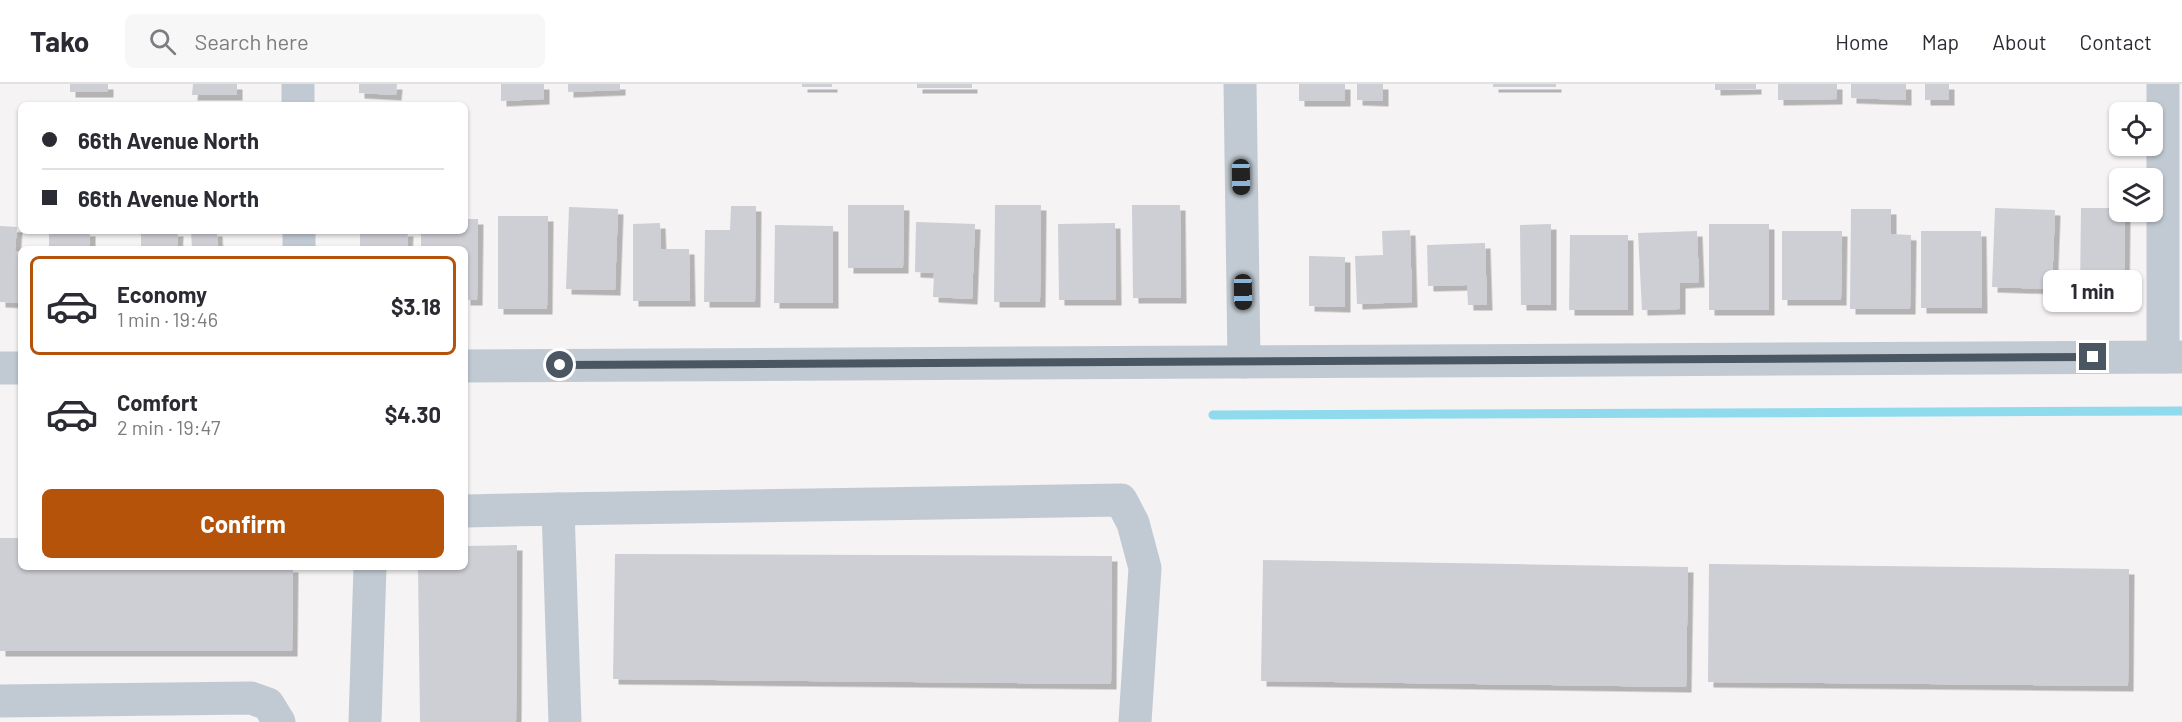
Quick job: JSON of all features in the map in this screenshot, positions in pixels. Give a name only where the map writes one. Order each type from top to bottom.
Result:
[{"type":"street","points":[[298,84],[298,102]]},
{"type":"street","points":[[1240,84],[1244,362]]},
{"type":"street","points":[[468,366],[2173,357],[2163,84]]},
{"type":"street","points":[[0,368],[18,368]]},
{"type":"street","points":[[468,511],[1120,500],[1133,523],[1145,568],[1135,722]]},
{"type":"street","points":[[558,509],[565,722]]},
{"type":"street","points":[[365,722],[370,570]]},
{"type":"street","points":[[0,701],[251,698],[268,704],[279,722]]},
{"type":"building","points":[[70,84],[108,84],[108,92],[70,92]]},
{"type":"building","points":[[193,84],[237,84],[237,95],[192,95]]},
{"type":"building","points":[[359,84],[397,84],[396,95],[359,93]]},
{"type":"building","points":[[501,84],[544,84],[544,99],[501,101]]},
{"type":"building","points":[[568,84],[620,84],[620,90],[568,92]]},
{"type":"building","points":[[802,84],[832,84],[832,87],[802,87]]},
{"type":"building","points":[[917,84],[972,84],[972,88],[917,88]]},
{"type":"building","points":[[1299,84],[1345,84],[1345,101],[1299,101]]},
{"type":"building","points":[[1357,84],[1383,84],[1383,101],[1357,100]]},
{"type":"building","points":[[1493,84],[1556,84],[1556,87],[1493,87]]},
{"type":"building","points":[[1715,84],[1756,84],[1756,89],[1715,90]]},
{"type":"building","points":[[1778,84],[1837,84],[1837,99],[1778,100]]},
{"type":"building","points":[[1851,84],[1906,84],[1906,100],[1851,98]]},
{"type":"building","points":[[1925,84],[1949,84],[1949,100],[1925,100]]},
{"type":"building","points":[[848,205],[904,205],[903,268],[848,268]]},
{"type":"building","points":[[995,205],[1041,205],[1040,302],[994,302]]},
{"type":"building","points":[[1132,205],[1180,205],[1181,298],[1133,298]]},
{"type":"building","points":[[731,206],[756,206],[755,302],[704,302],[705,230],[730,230]]},
{"type":"building","points":[[569,207],[618,209],[615,290],[566,289]]},
{"type":"building","points":[[1995,208],[2055,210],[2052,289],[1992,287]]},
{"type":"building","points":[[2081,208],[2109,208],[2109,222],[2125,222],[2124,292],[2080,292]]},
{"type":"building","points":[[1851,209],[1891,209],[1891,234],[1911,235],[1910,309],[1850,309]]},
{"type":"building","points":[[498,216],[548,216],[547,309],[498,309]]},
{"type":"building","points":[[468,219],[478,219],[477,300],[468,300],[468,246],[421,246],[421,234],[468,234]]},
{"type":"building","points":[[916,222],[975,224],[972,299],[933,297],[934,273],[915,272]]},
{"type":"building","points":[[660,223],[661,249],[689,249],[690,301],[633,301],[633,224]]},
{"type":"building","points":[[1115,223],[1116,300],[1059,300],[1058,224]]},
{"type":"building","points":[[1551,224],[1551,305],[1521,305],[1520,225]]},
{"type":"building","points":[[1709,224],[1769,224],[1769,310],[1709,310]]},
{"type":"building","points":[[775,225],[833,226],[833,303],[774,303]]},
{"type":"building","points":[[0,226],[17,227],[15,251],[18,251],[18,303],[0,302]]},
{"type":"building","points":[[1410,230],[1412,302],[1357,304],[1355,256],[1383,255],[1382,231]]},
{"type":"building","points":[[1697,231],[1699,282],[1680,283],[1680,309],[1642,310],[1638,233]]},
{"type":"building","points":[[1782,231],[1842,231],[1841,300],[1782,300]]},
{"type":"building","points":[[1921,231],[1981,231],[1982,308],[1921,308]]},
{"type":"building","points":[[49,234],[90,234],[90,246],[49,246]]},
{"type":"building","points":[[141,234],[178,234],[177,246],[141,246]]},
{"type":"building","points":[[191,234],[217,234],[218,246],[192,246]]},
{"type":"building","points":[[360,234],[408,234],[407,246],[360,246]]},
{"type":"building","points":[[1570,235],[1628,235],[1628,310],[1569,310]]},
{"type":"building","points":[[1485,243],[1487,305],[1468,305],[1467,285],[1428,286],[1427,245]]},
{"type":"building","points":[[1309,256],[1345,257],[1345,307],[1309,306]]},
{"type":"building","points":[[0,538],[18,538],[18,570],[293,570],[292,651],[0,651]]},
{"type":"building","points":[[517,545],[516,722],[420,722],[418,570],[468,570],[468,546]]},
{"type":"building","points":[[615,554],[1112,556],[1111,684],[613,679]]},
{"type":"building","points":[[1263,560],[1688,567],[1686,687],[1261,681]]},
{"type":"building","points":[[1709,564],[2129,569],[2128,686],[1708,682]]},
{"type":"waterway","points":[[1213,415],[2182,411]]},
{"type":"route","points":[[560,365],[2093,357]]}]
